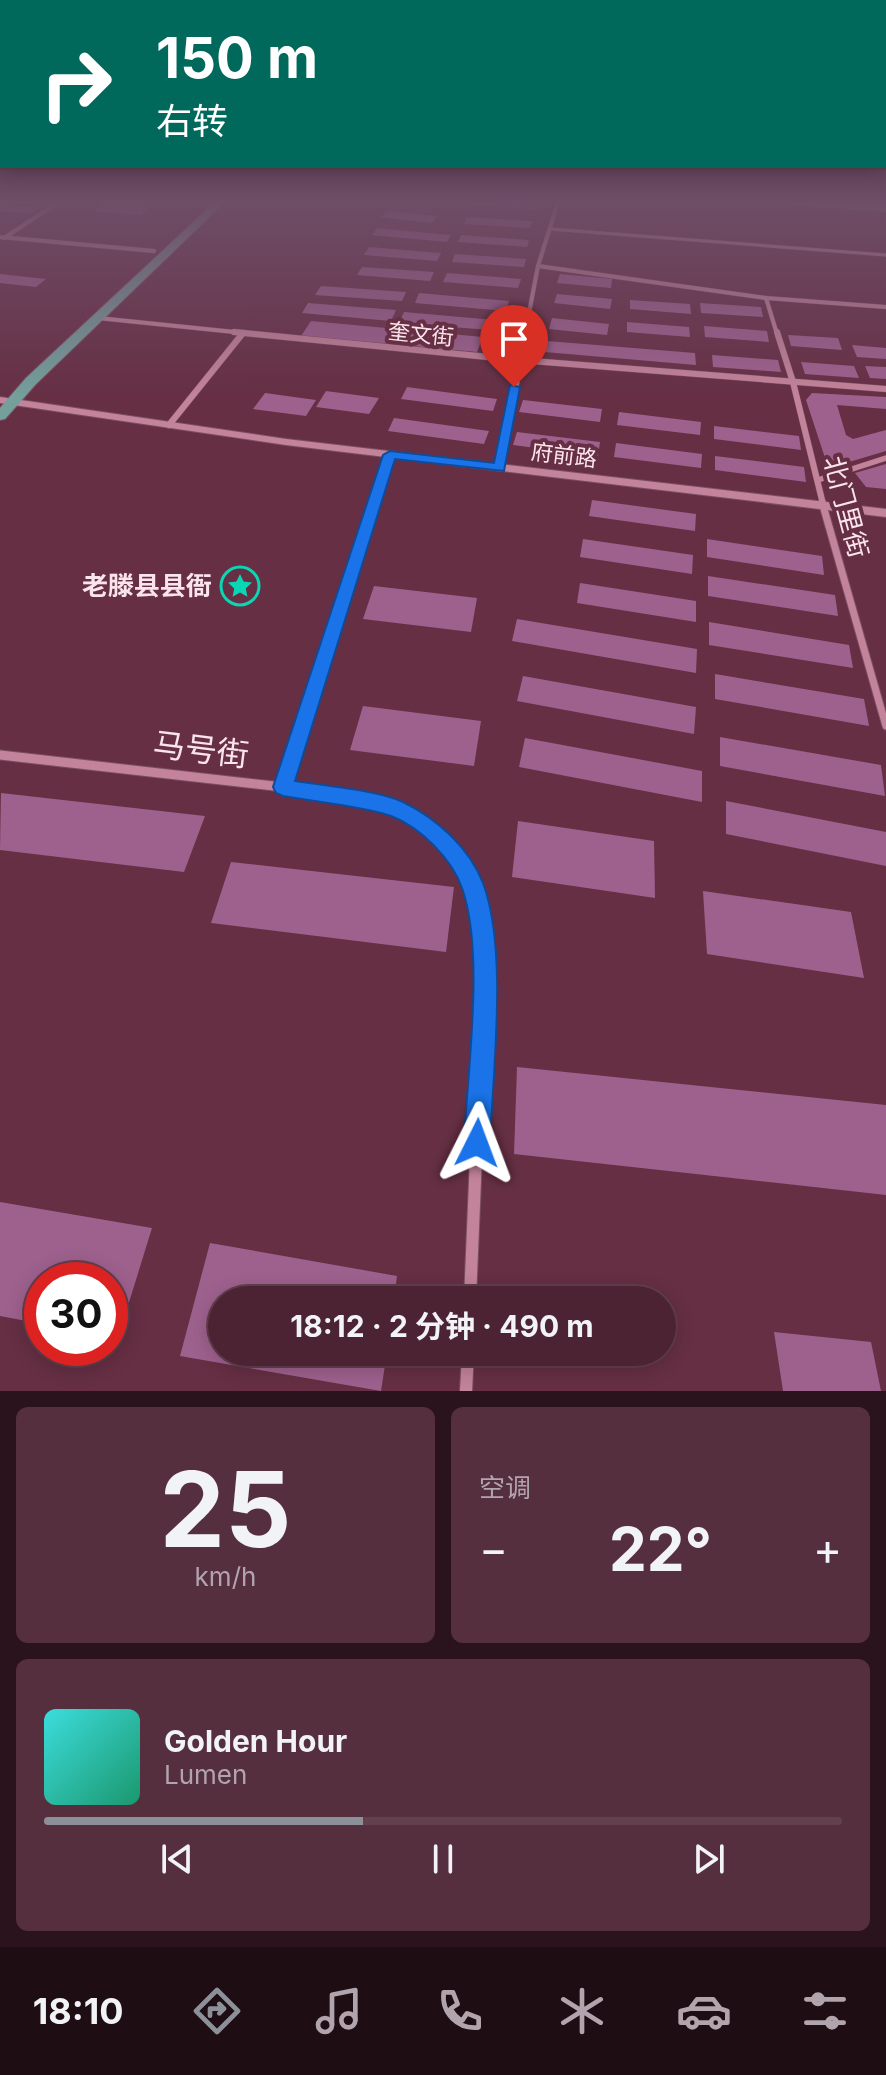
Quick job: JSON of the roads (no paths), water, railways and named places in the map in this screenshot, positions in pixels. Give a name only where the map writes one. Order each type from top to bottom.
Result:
[{"type":"main road","points":[[0,416],[4,399],[138,267]]},
{"type":"main road","points":[[4,399],[152,267]]},
{"type":"main road","name":"府前路","points":[[4,399],[390,455],[886,513]]},
{"type":"street","points":[[500,468],[538,267]]},
{"type":"street","points":[[545,267],[766,298],[886,307]]},
{"type":"street","name":"北门里街","points":[[766,298],[793,382],[823,505],[886,726]]},
{"type":"street","name":"奎文街","points":[[98,318],[519,360],[886,389]]},
{"type":"street","points":[[169,425],[243,333]]},
{"type":"street","points":[[283,787],[390,455]]},
{"type":"street","points":[[818,480],[886,458]]},
{"type":"street","name":"马号街","points":[[0,755],[283,787],[395,808],[429,828],[454,854],[473,885],[485,955],[471,1286]]},
{"type":"street","points":[[466,1391],[467,1366]]},
{"type":"place","name":"老滕县县衙","points":[[240,586]]}]
